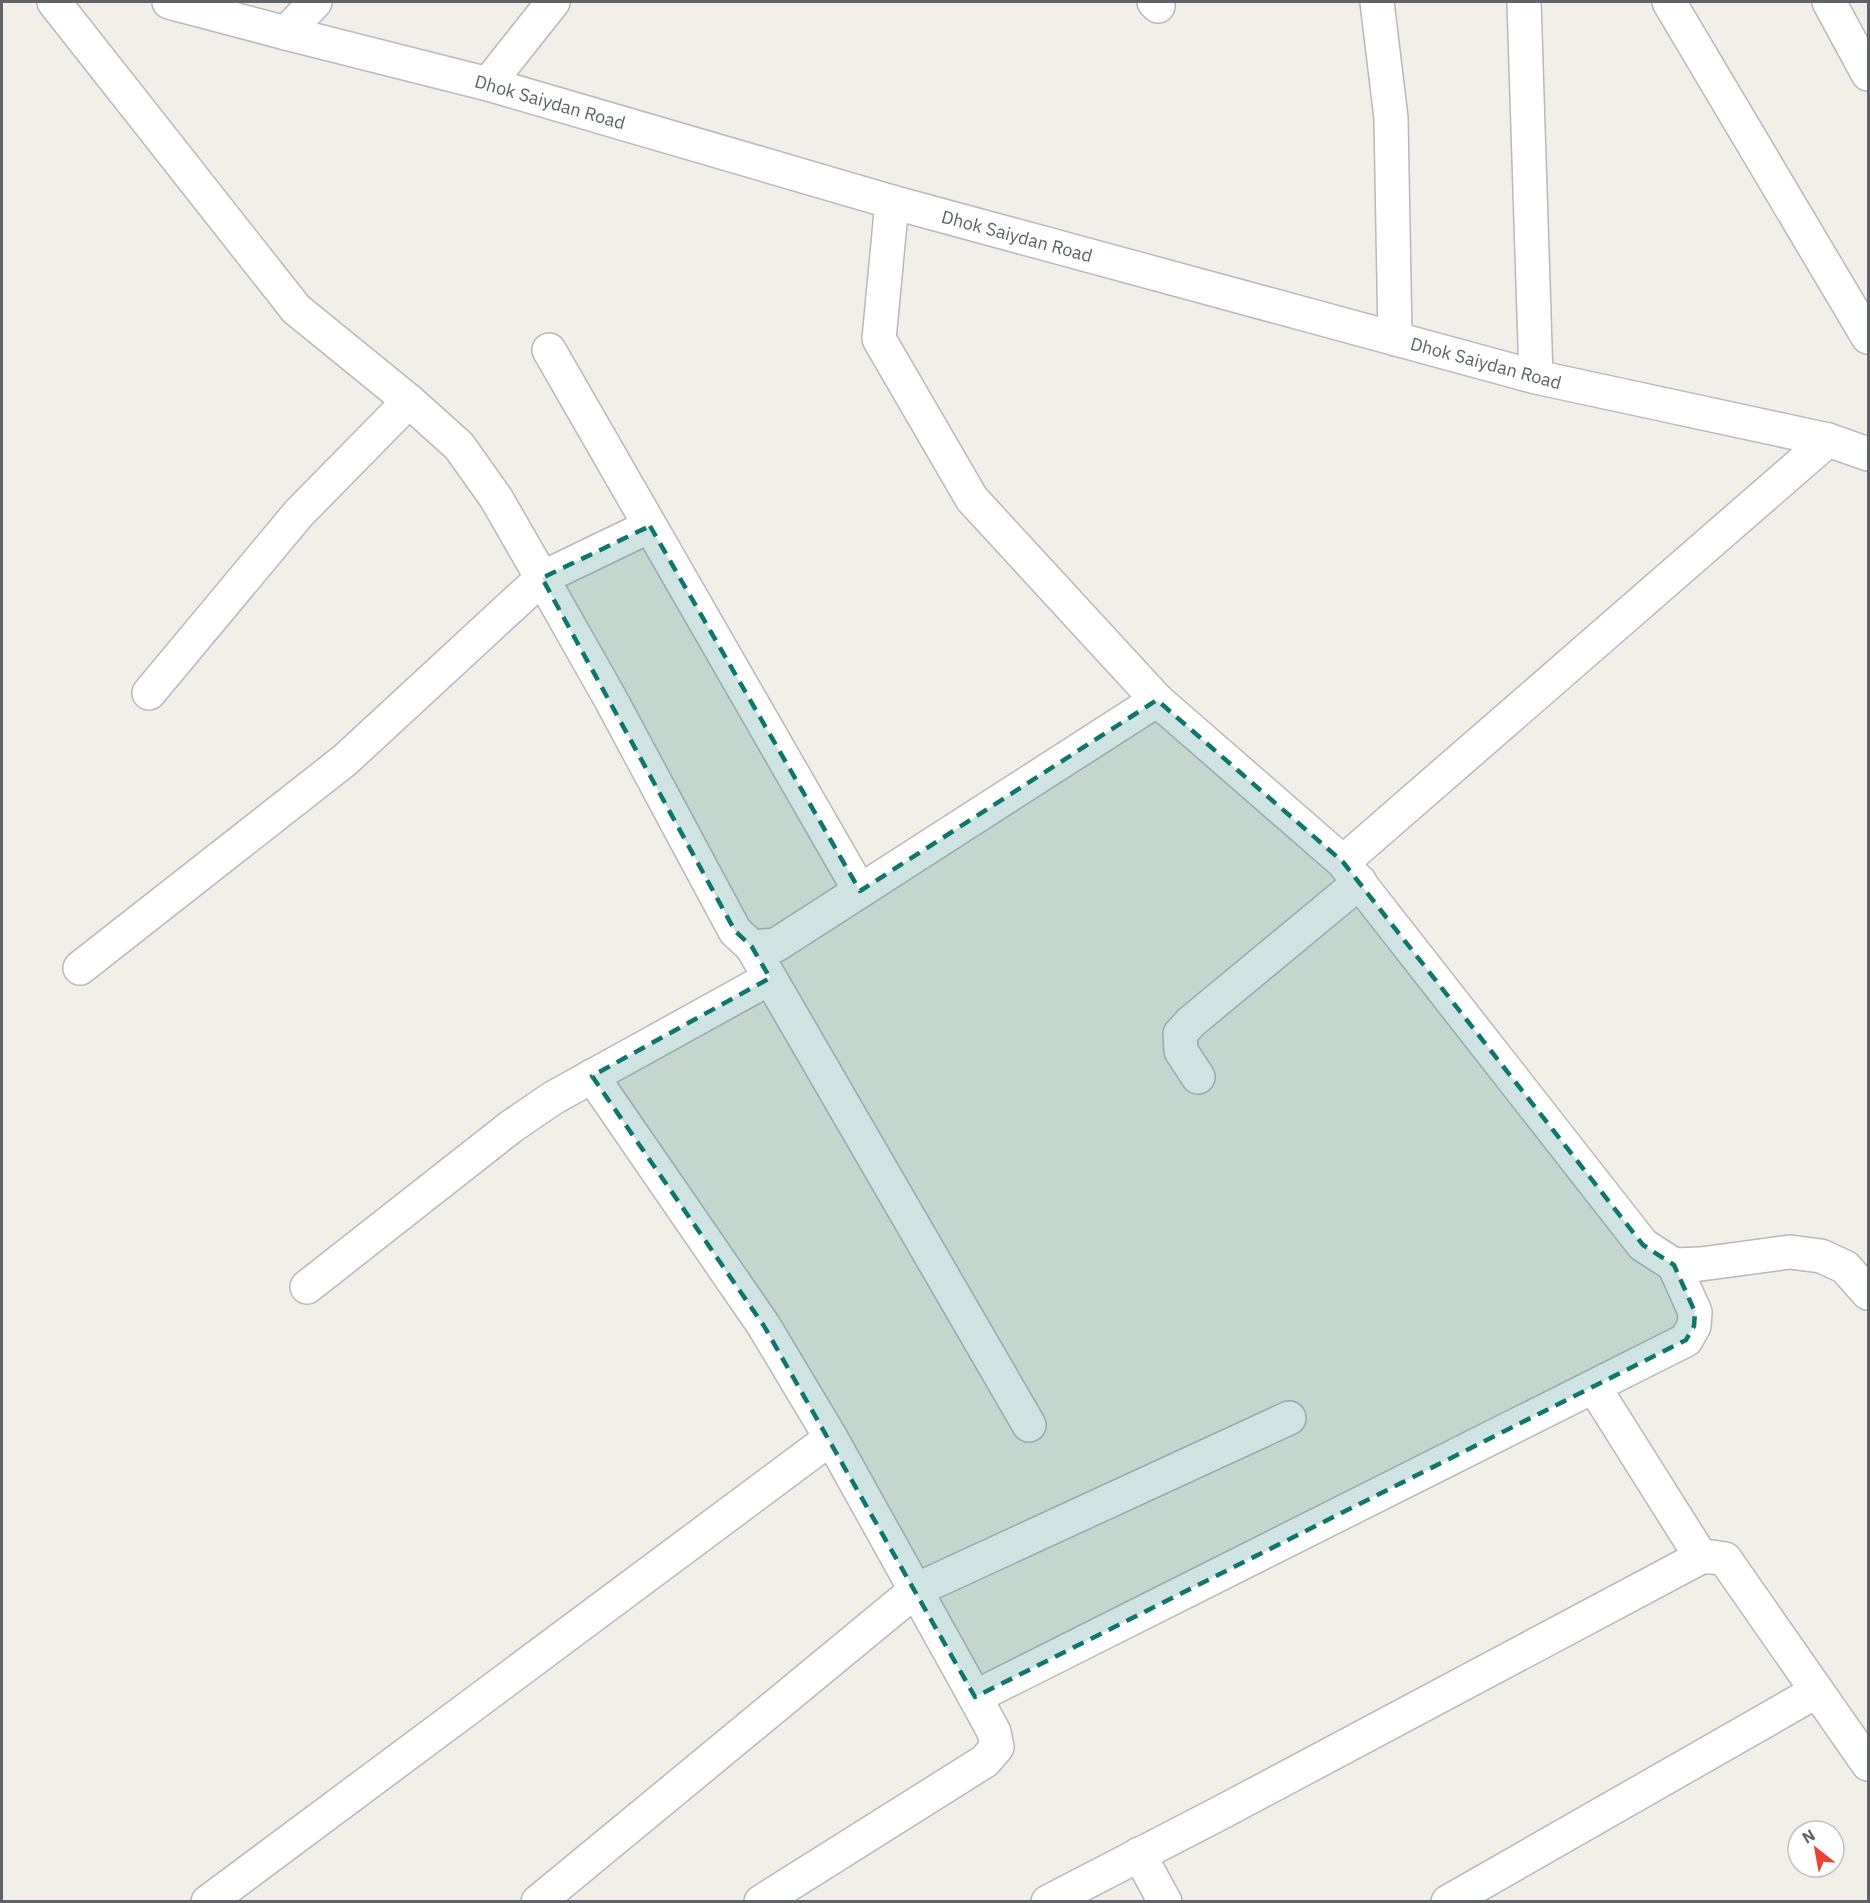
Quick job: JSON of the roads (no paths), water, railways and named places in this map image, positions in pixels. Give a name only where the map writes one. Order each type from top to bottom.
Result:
[{"type":"street","points":[[54,2],[296,309],[409,401],[459,446],[496,498],[610,698],[735,932],[752,947],[1029,1425]]},
{"type":"street","name":"Dhok Saiydan Road","points":[[169,2],[488,84],[892,202],[1536,377],[1828,440],[1869,454]]},
{"type":"street","points":[[286,33],[315,2]]},
{"type":"street","points":[[488,84],[553,2]]},
{"type":"street","points":[[1377,2],[1391,118],[1395,339]]},
{"type":"street","points":[[1524,2],[1536,377]]},
{"type":"street","points":[[1669,2],[1869,337]]},
{"type":"street","points":[[1829,2],[1869,74]]},
{"type":"street","points":[[892,202],[879,339],[972,499],[1157,700],[1351,872],[1643,1245],[1674,1265],[1695,1312],[1694,1326],[1686,1340],[975,1697]]},
{"type":"street","points":[[549,350],[860,891]]},
{"type":"street","points":[[149,693],[299,513],[409,401]]},
{"type":"street","points":[[1198,1077],[1181,1051],[1179,1034],[1351,872],[1828,440]]},
{"type":"street","points":[[80,968],[345,760],[542,578],[650,526]]},
{"type":"street","points":[[752,947],[776,945],[1157,700]]},
{"type":"street","points":[[308,1287],[512,1126],[553,1098],[770,978]]},
{"type":"street","points":[[592,1077],[764,1326],[831,1438],[994,1732],[997,1747],[985,1761],[761,1902]]},
{"type":"street","points":[[1674,1265],[1701,1264],[1790,1252],[1821,1256],[1845,1267],[1869,1293]]},
{"type":"street","points":[[1594,1387],[1701,1557]]},
{"type":"street","points":[[537,1902],[916,1590],[1289,1418]]},
{"type":"street","points":[[208,1902],[831,1438]]},
{"type":"street","points":[[1048,1902],[1701,1557],[1725,1559],[1869,1764]]},
{"type":"street","points":[[1448,1902],[1817,1691]]},
{"type":"street","points":[[1139,1854],[1166,1902]]}]
